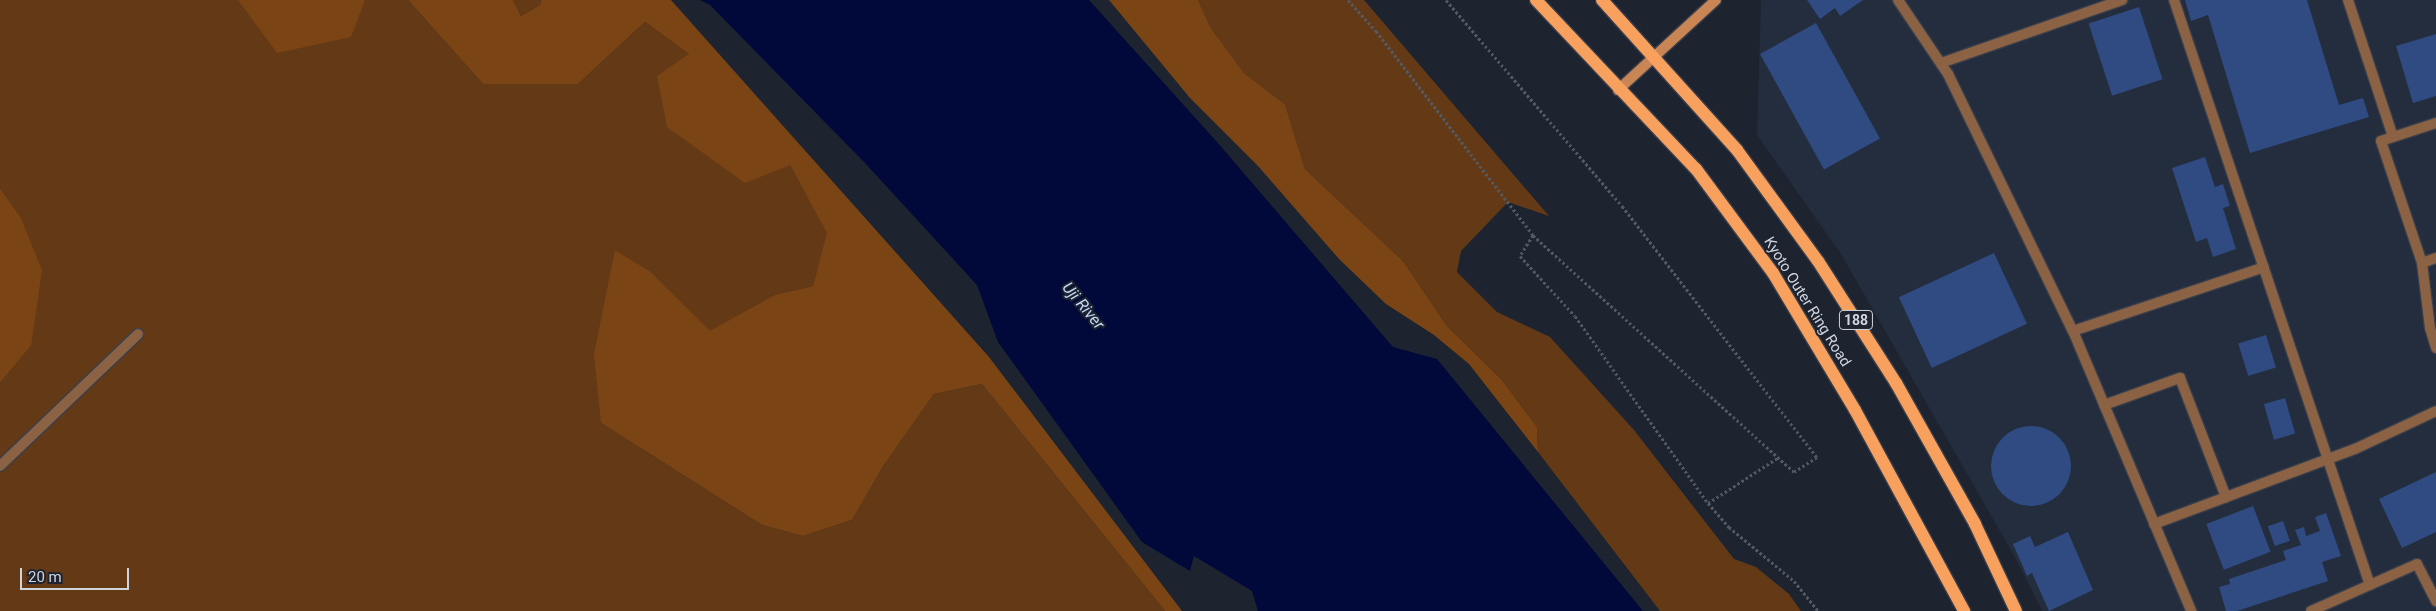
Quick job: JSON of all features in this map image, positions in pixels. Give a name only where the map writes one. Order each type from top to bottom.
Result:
[{"type":"main road","name":"Kyoto Outer Ring Road","points":[[1536,0],[1618,90],[1696,169],[1773,273],[1860,418],[1964,611]]},
{"type":"main road","name":"Kyoto Outer Ring Road","points":[[1602,0],[1737,150],[1818,261],[1896,383],[1974,524],[2016,611]]},
{"type":"main road","points":[[1618,90],[1716,0]]},
{"type":"lane","points":[[1898,0],[1941,63],[2073,331],[2191,611]]},
{"type":"lane","points":[[1941,63],[2122,0]]},
{"type":"lane","points":[[2174,0],[2370,585]]},
{"type":"lane","points":[[2348,0],[2393,138]]},
{"type":"lane","points":[[2436,123],[2381,142],[2422,263],[2430,328],[2436,348]]},
{"type":"lane","points":[[2422,263],[2436,258]]},
{"type":"lane","points":[[2073,331],[2264,267]]},
{"type":"lane","points":[[0,466],[138,334]]},
{"type":"lane","points":[[2104,405],[2180,378],[2226,497]]},
{"type":"lane","points":[[2154,524],[2328,458],[2436,411]]},
{"type":"lane","points":[[2311,611],[2417,564],[2436,601]]},
{"type":"path","points":[[1348,0],[1376,31],[1533,235],[1794,472],[1817,457],[1622,206],[1446,0]]},
{"type":"path","points":[[1533,235],[1520,256],[1575,316],[1708,503],[1730,527],[1794,581],[1818,611]]},
{"type":"path","points":[[1708,503],[1780,458]]},
{"type":"shaded area","points":[[0,0],[408,0],[483,84],[578,84],[645,22],[689,54],[790,165],[828,233],[813,286],[774,295],[710,332],[650,271],[615,250],[601,423],[762,525],[803,536],[852,520],[884,465],[934,394],[982,384],[1165,611],[0,611],[0,383],[31,346],[20,216],[0,188]]},
{"type":"shaded area","points":[[238,0],[365,0],[351,37],[277,53]]},
{"type":"shaded area","points":[[408,0],[513,0],[521,16],[540,5],[541,0],[671,0],[989,357],[1182,611],[1165,611],[982,384],[934,394],[884,465],[852,520],[803,536],[762,525],[601,423],[594,354],[615,250],[650,271],[710,331],[774,295],[813,286],[827,233],[790,165],[745,183],[667,127],[657,76],[689,54],[645,22],[578,84],[483,84]]},
{"type":"shaded area","points":[[513,0],[541,0],[540,5],[521,16]]},
{"type":"shaded area","points":[[1109,0],[1198,0],[1211,28],[1244,73],[1285,104],[1305,169],[1403,261],[1447,326],[1502,380],[1537,427],[1538,452],[1469,364],[1434,335],[1386,304],[1339,259],[1258,166],[1190,98]]},
{"type":"shaded area","points":[[1198,0],[1364,0],[1549,216],[1508,202],[1461,251],[1457,272],[1497,312],[1550,337],[1634,430],[1734,559],[1756,567],[1789,594],[1801,611],[1660,611],[1538,452],[1537,427],[1502,380],[1447,326],[1403,261],[1305,169],[1285,104],[1244,73],[1211,28]]},
{"type":"shaded area","points":[[1761,0],[2436,0],[2436,611],[2042,611],[2017,561],[1841,254],[1757,135]]},
{"type":"shaded area","points":[[0,188],[20,216],[42,270],[31,346],[0,383]]},
{"type":"water","name":"Uji River","points":[[700,0],[1089,0],[1217,142],[1393,347],[1437,359],[1643,611],[1258,611],[1252,591],[1194,556],[1190,571],[1142,542],[998,342],[977,285],[865,163],[710,5]]},
{"type":"building","points":[[1807,0],[1863,0],[1840,16],[1835,8],[1820,19]]},
{"type":"building","points":[[2185,0],[2307,0],[2339,105],[2363,98],[2369,117],[2250,153],[2208,15],[2191,21]]},
{"type":"building","points":[[2139,7],[2162,79],[2112,96],[2089,23]]},
{"type":"building","points":[[1816,23],[1880,138],[1824,169],[1760,54]]},
{"type":"building","points":[[2436,34],[2436,96],[2413,103],[2396,46]]},
{"type":"building","points":[[2205,157],[2215,187],[2223,184],[2230,206],[2223,208],[2236,249],[2213,257],[2207,238],[2196,242],[2172,168]]},
{"type":"building","points":[[1994,253],[2027,324],[1932,368],[1899,297]]},
{"type":"building","points":[[2266,335],[2276,368],[2248,376],[2238,343]]},
{"type":"building","points":[[2285,398],[2295,434],[2274,440],[2264,404]]},
{"type":"building","points":[[2031,426],[2046,429],[2059,438],[2068,451],[2071,466],[2068,481],[2059,494],[2046,503],[2031,506],[2016,503],[2003,494],[1994,481],[1991,466],[1994,451],[2003,438],[2016,429]]},
{"type":"building","points":[[2436,472],[2436,532],[2402,548],[2379,499]]},
{"type":"building","points":[[2253,506],[2271,552],[2224,570],[2206,524]]},
{"type":"building","points":[[2326,513],[2341,556],[2322,562],[2328,581],[2237,611],[2226,611],[2219,587],[2230,584],[2229,579],[2286,560],[2283,551],[2301,545],[2295,530],[2304,527],[2306,536],[2320,531],[2315,517]]},
{"type":"building","points":[[2283,521],[2290,541],[2275,546],[2268,526]]},
{"type":"building","points":[[2068,532],[2093,590],[2049,611],[2032,573],[2027,576],[2013,544],[2030,536],[2035,547]]}]
